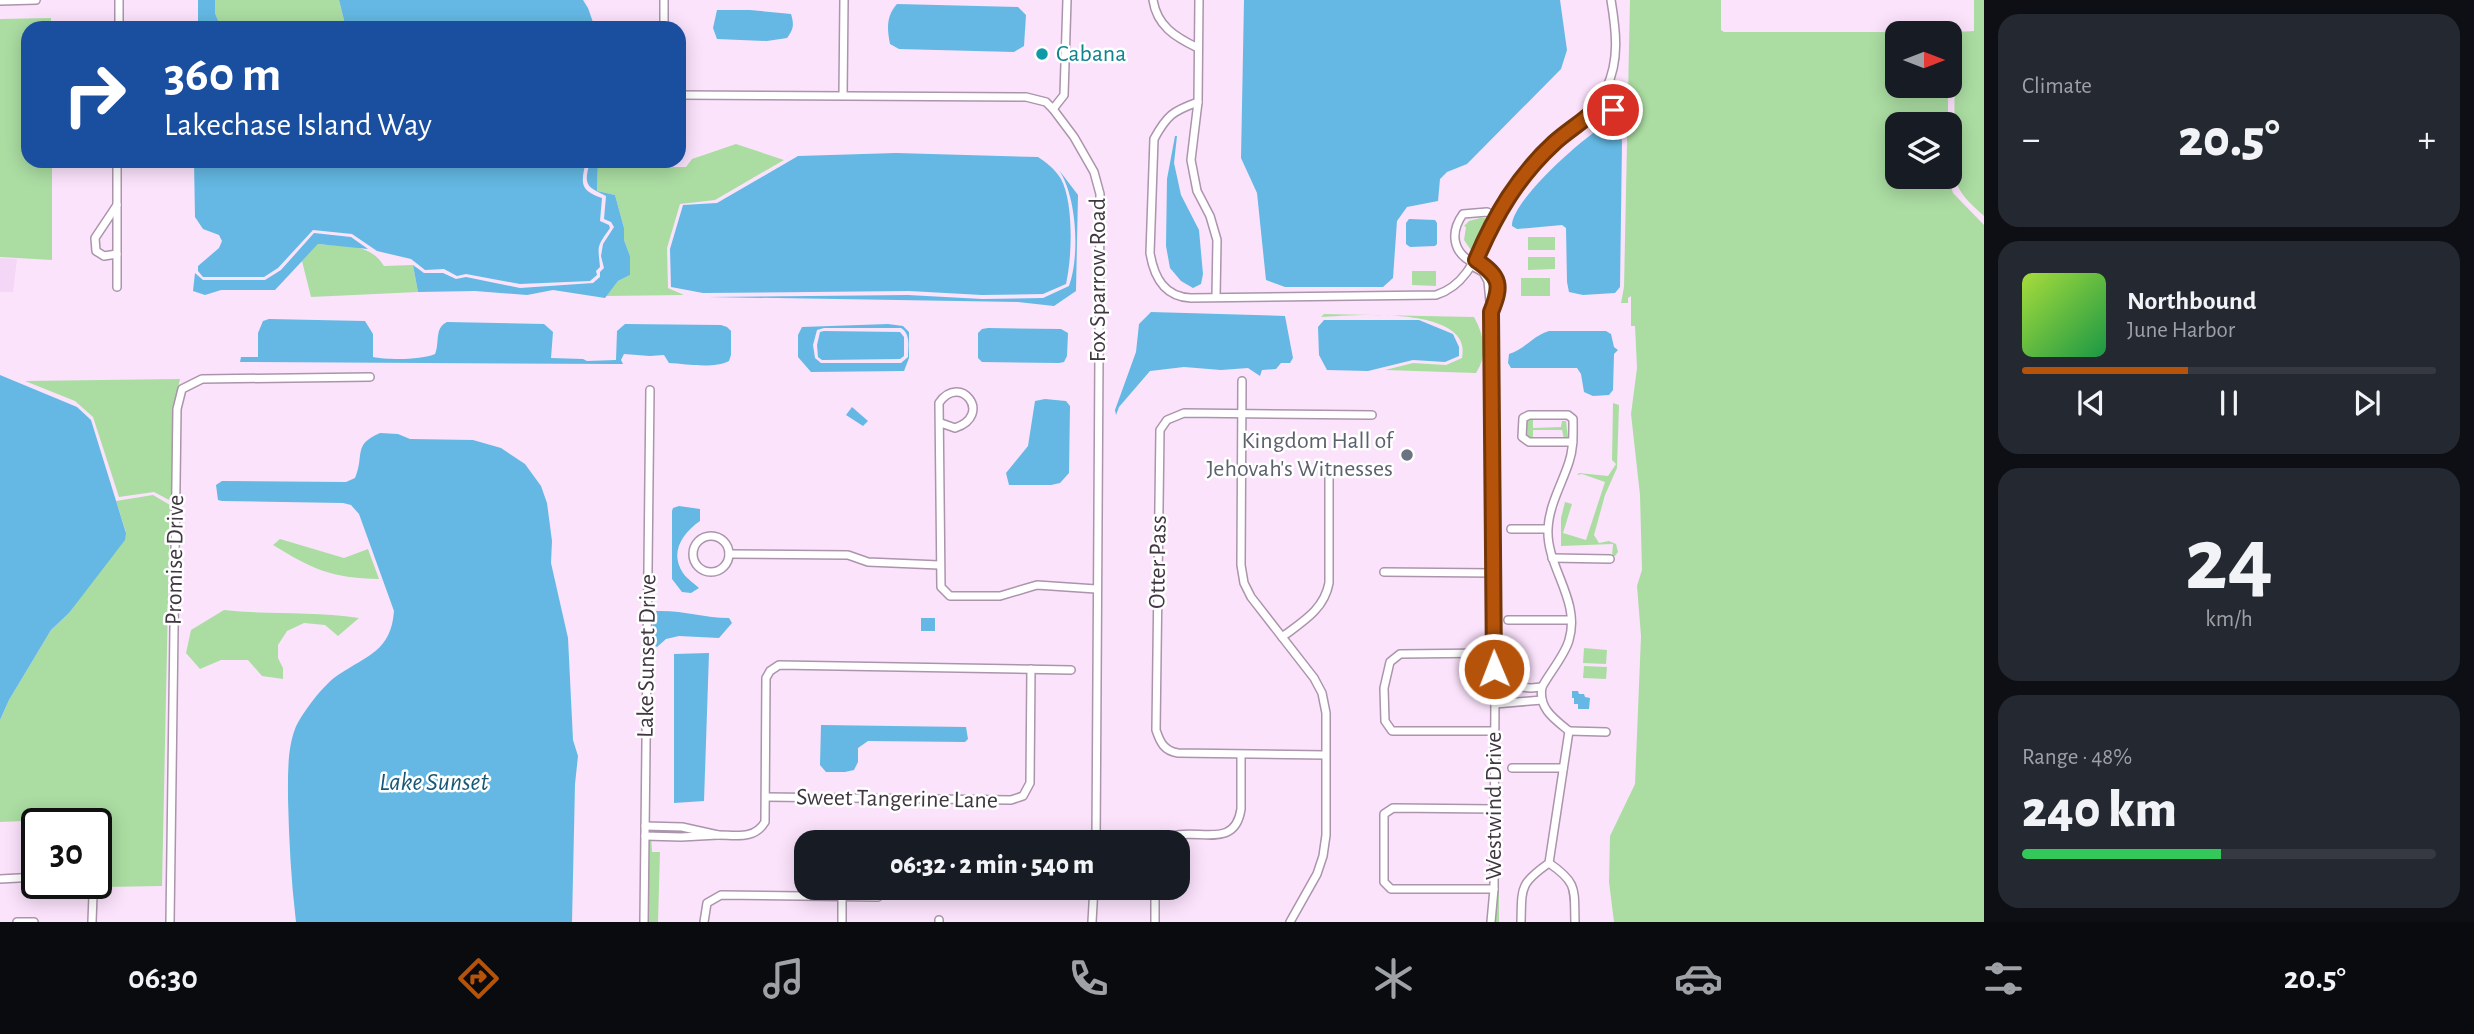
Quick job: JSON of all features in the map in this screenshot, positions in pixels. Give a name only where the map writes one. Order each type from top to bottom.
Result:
[{"type":"street","points":[[0,1],[36,0]]},
{"type":"street","points":[[119,0],[119,21]]},
{"type":"street","points":[[664,0],[664,21]]},
{"type":"street","points":[[843,95],[844,0]]},
{"type":"street","points":[[686,95],[1026,97],[1046,102],[1053,109],[1063,95],[1067,0]]},
{"type":"street","points":[[1153,0],[1155,13],[1174,36],[1198,48]]},
{"type":"street","points":[[1199,0],[1198,102],[1191,160],[1197,191],[1210,216],[1217,240],[1216,297]]},
{"type":"street","points":[[1198,102],[1174,110],[1154,139],[1150,253],[1153,271],[1163,287],[1173,295],[1191,298],[1426,297],[1445,292],[1455,285],[1474,263],[1495,216],[1516,185],[1554,142],[1596,109],[1613,72],[1617,36],[1611,0]]},
{"type":"street","points":[[1596,109],[1607,112],[1613,110],[1613,96],[1606,89]]},
{"type":"street","name":"Fox Sparrow Road","points":[[1053,109],[1074,137],[1094,172],[1100,194],[1096,830]]},
{"type":"street","points":[[117,168],[117,287]]},
{"type":"street","points":[[117,205],[94,238],[96,251],[104,256],[117,254]]},
{"type":"street","points":[[1474,263],[1466,260],[1454,242],[1455,226],[1463,214],[1487,212],[1495,216]]},
{"type":"street","name":"Westwind Drive","points":[[1474,263],[1491,270],[1498,281],[1497,296],[1491,312],[1495,685],[1494,889],[1491,922]]},
{"type":"street","name":"Promise Drive","points":[[170,922],[177,409],[182,389],[202,379],[370,377]]},
{"type":"street","points":[[1242,381],[1241,565],[1244,583],[1251,597],[1314,678],[1322,693],[1326,713],[1326,835],[1323,856],[1317,874],[1290,922]]},
{"type":"street","name":"Lake Sunset Drive","points":[[644,922],[650,390]]},
{"type":"street","points":[[941,423],[955,428],[971,419],[973,409],[970,398],[953,391],[944,395],[939,403],[941,587],[950,596],[1000,596],[1037,585],[1096,589]]},
{"type":"street","name":"Otter Pass","points":[[1325,755],[1170,752],[1159,739],[1156,730],[1160,430],[1167,420],[1184,413],[1372,415]]},
{"type":"street","points":[[1573,442],[1529,442],[1522,437],[1522,418],[1529,415],[1568,415],[1573,419],[1573,442],[1569,461],[1555,493],[1548,529],[1552,558],[1570,602],[1569,640],[1542,687],[1542,700],[1548,715],[1569,731],[1606,732]]},
{"type":"street","points":[[1282,637],[1320,608],[1327,597],[1329,477]]},
{"type":"street","points":[[1511,529],[1548,529]]},
{"type":"street","points":[[711,536],[725,543],[729,554],[725,565],[715,572],[703,570],[698,566],[694,555],[697,544],[711,536]]},
{"type":"street","points":[[729,554],[848,555],[868,562],[939,565]]},
{"type":"street","points":[[1552,558],[1610,559]]},
{"type":"street","points":[[1384,572],[1493,573]]},
{"type":"street","points":[[1508,620],[1571,620]]},
{"type":"street","points":[[1493,653],[1400,654],[1390,662],[1384,688],[1385,721],[1392,731],[1494,732]]},
{"type":"street","points":[[645,836],[752,835],[760,830],[765,822],[766,797],[766,678],[770,671],[779,665],[1071,670]]},
{"type":"street","name":"Sweet Tangerine Lane","points":[[766,797],[1011,800],[1023,796],[1030,783],[1031,669]]},
{"type":"street","points":[[1495,685],[1542,687]]},
{"type":"street","points":[[1525,688],[1525,702]]},
{"type":"street","points":[[1495,704],[1542,700]]},
{"type":"street","points":[[1521,922],[1522,888],[1531,875],[1549,863],[1569,731]]},
{"type":"street","points":[[1190,836],[1218,835],[1235,826],[1241,809],[1241,755]]},
{"type":"street","points":[[1512,768],[1563,768]]},
{"type":"street","points":[[1494,809],[1393,808],[1384,814],[1384,882],[1391,889],[1494,889]]},
{"type":"street","points":[[645,826],[682,827],[719,835]]},
{"type":"street","points":[[1549,863],[1567,875],[1574,890],[1575,922]]},
{"type":"street","points":[[0,879],[21,878]]},
{"type":"street","points":[[704,922],[705,907],[717,896],[794,897]]},
{"type":"street","points":[[92,922],[93,899]]},
{"type":"street","points":[[842,900],[842,922]]},
{"type":"street","points":[[1092,922],[1093,900]]},
{"type":"street","points":[[1155,900],[1155,922]]},
{"type":"street","points":[[17,922],[34,922]]},
{"type":"shaded area","points":[[0,258],[17,259],[13,292],[0,292]]},
{"type":"green space","points":[[215,0],[339,0],[344,20],[218,21]]},
{"type":"green space","points":[[1630,0],[1721,0],[1721,30],[1724,32],[1885,32],[1885,98],[1948,98],[1948,112],[1885,112],[1885,189],[1952,189],[1984,225],[1984,922],[1614,922],[1609,882],[1610,836],[1635,784],[1641,636],[1637,586],[1642,570],[1640,495],[1631,414],[1637,368],[1635,326],[1631,326],[1631,296],[1628,303],[1621,303],[1624,287]]},
{"type":"green space","points":[[1974,0],[1984,0],[1984,216],[1960,189],[1962,112],[1954,112],[1955,98],[1962,98],[1962,32],[1974,31]]},
{"type":"green space","points":[[51,18],[51,21],[21,21],[21,168],[52,168],[52,260],[0,257],[0,19]]},
{"type":"green space","points":[[736,144],[784,160],[715,200],[680,204],[667,248],[668,288],[684,295],[606,296],[618,281],[630,275],[630,256],[615,195],[597,191],[598,168],[686,168],[692,159]]},
{"type":"green space","points":[[1485,218],[1487,222],[1473,253],[1464,240],[1464,226],[1469,221]]},
{"type":"green space","points":[[1528,237],[1555,237],[1555,250],[1528,250]]},
{"type":"green space","points":[[318,244],[363,249],[378,258],[384,266],[413,265],[418,292],[311,297],[302,261]]},
{"type":"green space","points":[[1528,257],[1555,257],[1555,269],[1528,270]]},
{"type":"green space","points":[[1412,271],[1436,271],[1436,286],[1412,285]]},
{"type":"green space","points":[[1521,278],[1550,278],[1550,296],[1521,296]]},
{"type":"green space","points":[[1324,314],[1380,315],[1321,317]]},
{"type":"green space","points":[[1383,315],[1474,317],[1483,345],[1482,359],[1476,373],[1385,370],[1413,363],[1446,365],[1462,358],[1461,341],[1449,329],[1431,321]]},
{"type":"green space","points":[[180,379],[173,409],[171,501],[154,492],[119,497],[93,417],[75,401],[25,381]]},
{"type":"green space","points":[[1613,403],[1619,405],[1617,468],[1605,495],[1594,535],[1599,543],[1609,541],[1616,544],[1618,552],[1615,556],[1612,556],[1613,544],[1561,546],[1561,518],[1565,502],[1572,504],[1563,533],[1586,540],[1605,482],[1582,474],[1577,475],[1579,473],[1608,476],[1616,464],[1612,460]]},
{"type":"green space","points":[[1526,420],[1533,420],[1533,428],[1561,427],[1562,421],[1566,421],[1568,438],[1564,439],[1562,430],[1533,430],[1533,437],[1526,437]]},
{"type":"green space","points":[[153,495],[170,505],[162,886],[112,887],[112,808],[21,808],[21,821],[0,822],[0,720],[51,630],[69,613],[126,532],[116,501]]},
{"type":"green space","points":[[280,539],[344,558],[368,549],[379,579],[348,577],[323,571],[273,545]]},
{"type":"green space","points":[[224,610],[359,618],[338,636],[325,625],[304,623],[287,631],[278,645],[283,679],[262,676],[248,660],[221,660],[200,669],[186,653],[191,630]]},
{"type":"green space","points":[[1584,648],[1607,650],[1606,664],[1583,663]]},
{"type":"green space","points":[[1584,666],[1607,667],[1606,679],[1583,678]]},
{"type":"green space","points":[[1499,713],[1499,922],[1496,922],[1497,719]]},
{"type":"green space","points":[[648,834],[651,834],[652,852],[660,852],[658,922],[647,922]]},
{"type":"water","points":[[198,0],[215,0],[218,21],[198,21]]},
{"type":"water","points":[[339,0],[583,0],[593,21],[344,21]]},
{"type":"water","points":[[1244,0],[1560,0],[1567,50],[1561,69],[1467,164],[1447,172],[1440,179],[1438,201],[1407,207],[1397,221],[1393,278],[1383,287],[1285,287],[1266,280],[1257,193],[1241,158]]},
{"type":"water","points":[[897,4],[1018,7],[1026,15],[1024,46],[1014,52],[899,49],[890,44],[888,28],[889,18]]},
{"type":"water","points":[[717,10],[791,14],[792,29],[787,38],[767,41],[717,39],[713,28]]},
{"type":"water","points":[[1609,123],[1620,130],[1622,142],[1620,287],[1615,293],[1583,295],[1569,292],[1566,228],[1562,225],[1517,229],[1512,226],[1523,201],[1552,169],[1584,140]]},
{"type":"water","points":[[1175,136],[1174,163],[1181,195],[1199,230],[1203,274],[1201,284],[1193,288],[1181,281],[1170,268],[1166,246],[1167,179]]},
{"type":"water","points":[[896,153],[1038,157],[1045,162],[1061,179],[1068,202],[1070,260],[1066,284],[1043,294],[982,295],[909,291],[703,293],[671,287],[670,249],[683,205],[717,203],[798,156]]},
{"type":"water","points":[[194,168],[584,168],[584,185],[589,192],[602,198],[600,221],[610,228],[599,247],[600,267],[596,271],[597,275],[590,281],[520,284],[466,274],[457,276],[444,269],[425,270],[411,259],[377,251],[352,234],[313,230],[278,268],[264,277],[203,277],[198,266],[219,248],[222,241],[219,235],[203,229],[195,217]]},
{"type":"water","points":[[588,168],[598,168],[597,191],[615,195],[630,256],[630,275],[618,281],[605,298],[553,290],[527,295],[475,291],[418,292],[413,265],[424,273],[443,273],[456,279],[466,277],[520,288],[593,283],[604,268],[601,256],[603,244],[614,227],[604,219],[606,196],[594,190],[590,187]]},
{"type":"water","points":[[1059,170],[1078,195],[1076,291],[1054,306],[1018,302],[708,297],[908,295],[982,299],[1043,298],[1069,286],[1075,259],[1073,211],[1070,195]]},
{"type":"water","points":[[1409,219],[1435,220],[1437,244],[1410,247],[1406,244],[1406,223]]},
{"type":"water","points":[[314,233],[351,237],[368,249],[318,244],[275,290],[221,290],[205,295],[193,291],[195,273],[203,280],[265,280],[281,270]]},
{"type":"water","points":[[1151,312],[1285,316],[1293,358],[1290,363],[1281,363],[1276,369],[1262,370],[1260,376],[1248,368],[1221,370],[1184,367],[1150,371],[1119,407],[1116,415],[1115,410],[1136,352],[1139,324]]},
{"type":"water","points":[[1324,320],[1419,320],[1453,334],[1459,347],[1459,356],[1445,362],[1413,360],[1368,371],[1327,370],[1319,355],[1318,327]]},
{"type":"water","points":[[263,321],[365,321],[373,334],[373,357],[387,359],[435,354],[440,328],[447,322],[544,324],[553,332],[551,358],[587,361],[616,360],[617,331],[625,324],[721,325],[731,331],[731,355],[729,361],[708,365],[669,363],[664,355],[624,354],[621,360],[623,364],[240,362],[241,357],[258,357],[258,333]]},
{"type":"water","points":[[888,324],[903,326],[909,332],[909,358],[904,371],[811,372],[798,357],[798,335],[802,327]],"holes":[[[901,328],[908,337],[908,357],[901,363],[821,363],[815,358],[813,345],[817,330]]]},
{"type":"water","points":[[988,328],[1061,329],[1068,333],[1067,356],[1064,362],[1059,363],[982,362],[978,358],[978,333]]},
{"type":"water","points":[[1549,331],[1606,331],[1611,334],[1614,347],[1618,350],[1614,354],[1613,390],[1609,395],[1593,396],[1584,392],[1581,374],[1577,368],[1511,368],[1508,363],[1509,354]]},
{"type":"water","points":[[820,332],[900,332],[904,337],[904,356],[900,359],[822,360],[818,357],[817,345]]},
{"type":"water","points":[[0,375],[77,407],[91,420],[126,533],[125,540],[69,613],[51,630],[0,720]]},
{"type":"water","points":[[1035,401],[1066,401],[1070,406],[1069,473],[1060,483],[1051,485],[1009,485],[1006,473],[1028,446]]},
{"type":"water","points":[[852,407],[868,421],[863,426],[846,415]]},
{"type":"water","name":"Lake Sunset","points":[[380,433],[398,434],[410,439],[473,440],[501,448],[525,464],[541,486],[547,503],[552,541],[551,563],[568,638],[573,740],[578,756],[572,922],[296,922],[288,799],[288,764],[292,737],[302,716],[326,685],[383,644],[392,624],[394,611],[359,514],[351,505],[222,501],[218,500],[216,485],[222,481],[346,482],[355,478],[362,446]]},
{"type":"water","points":[[679,506],[700,509],[700,521],[683,537],[677,558],[683,573],[699,588],[691,593],[682,592],[672,579],[672,511]]},
{"type":"water","points":[[656,611],[729,618],[732,623],[719,638],[679,636],[666,639],[657,647],[652,643],[653,617]]},
{"type":"water","points":[[921,618],[935,618],[935,631],[921,631]]},
{"type":"water","points":[[709,653],[704,801],[674,803],[674,654]]},
{"type":"water","points":[[1572,691],[1578,691],[1590,698],[1589,709],[1578,709],[1578,704],[1574,704],[1572,698]]},
{"type":"water","points":[[821,725],[966,727],[968,739],[965,742],[868,741],[858,748],[858,762],[854,770],[826,772],[820,765]]},
{"type":"place","name":"Cabana","points":[[1042,54]]},
{"type":"place","name":"Kingdom Hall of Jehovah's Witnesses","points":[[1407,455]]},
{"type":"route","points":[[1494,669],[1491,312],[1497,296],[1498,281],[1491,270],[1476,260],[1504,201],[1554,142],[1596,109],[1607,112],[1613,110]]}]
